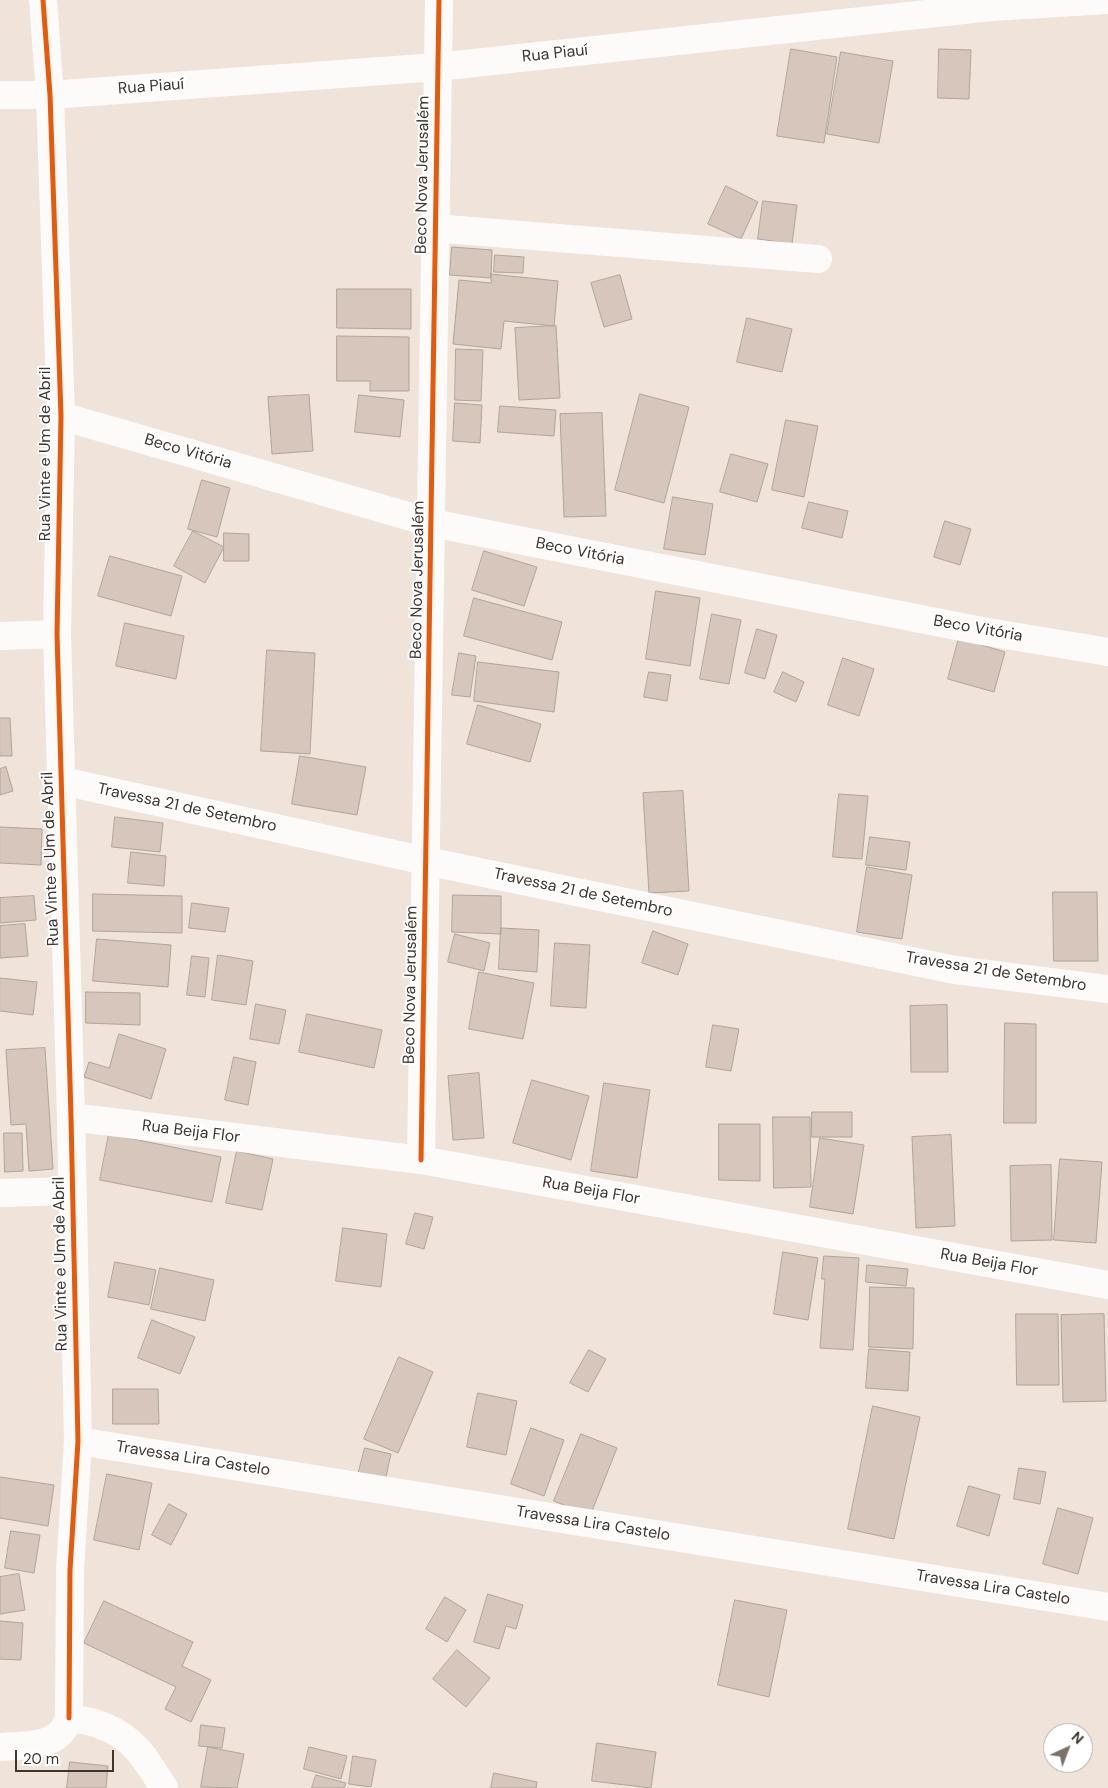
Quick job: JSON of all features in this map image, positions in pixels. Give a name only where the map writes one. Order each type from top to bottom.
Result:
[{"type":"street","name":"Rua Vinte e Um de Abril","points":[[43,0],[50,95],[61,416],[57,634],[78,1441],[70,1570],[69,1718]]},
{"type":"street","name":"Beco Nova Jerusalém","points":[[421,1160],[439,0]]},
{"type":"street","name":"Rua Piauí","points":[[0,95],[50,95],[437,67],[991,7],[1108,0]]},
{"type":"street","points":[[434,228],[818,259]]},
{"type":"street","name":"Beco Vitória","points":[[61,416],[432,523],[982,631],[1108,652]]},
{"type":"street","points":[[0,636],[57,634]]},
{"type":"street","name":"Travessa 21 de Setembro","points":[[62,781],[426,861],[955,970],[1108,989]]},
{"type":"street","name":"Rua Beija Flor","points":[[71,1117],[421,1160],[1108,1285]]},
{"type":"street","points":[[0,1193],[72,1191]]},
{"type":"street","name":"Travessa Lira Castelo","points":[[78,1441],[1108,1607]]},
{"type":"street","points":[[0,1747],[40,1744],[50,1740],[62,1732],[69,1718],[102,1725],[117,1732],[134,1744],[164,1788]]},
{"type":"building","points":[[791,49],[837,57],[824,143],[777,136]]},
{"type":"building","points":[[939,49],[971,50],[969,99],[938,98]]},
{"type":"building","points":[[841,52],[893,61],[879,143],[827,134]]},
{"type":"building","points":[[726,186],[758,202],[741,239],[708,224]]},
{"type":"building","points":[[763,201],[797,205],[792,244],[758,239]]},
{"type":"building","points":[[452,247],[492,250],[491,278],[450,275]]},
{"type":"building","points":[[495,255],[524,257],[523,273],[494,272]]},
{"type":"building","points":[[491,274],[558,281],[554,326],[504,321],[501,349],[453,344],[459,280],[491,283]]},
{"type":"building","points":[[620,275],[632,319],[604,327],[591,283]]},
{"type":"building","points":[[337,289],[411,289],[411,329],[337,328]]},
{"type":"building","points":[[747,318],[792,329],[782,372],[737,362]]},
{"type":"building","points":[[556,326],[560,398],[519,400],[515,328]]},
{"type":"building","points":[[337,336],[409,337],[409,391],[370,391],[370,381],[337,381]]},
{"type":"building","points":[[456,349],[483,350],[481,401],[455,400]]},
{"type":"building","points":[[640,394],[689,407],[664,503],[615,490]]},
{"type":"building","points":[[309,395],[313,451],[272,454],[268,397]]},
{"type":"building","points":[[359,395],[404,400],[400,437],[355,432]]},
{"type":"building","points":[[455,403],[482,405],[480,443],[453,441]]},
{"type":"building","points":[[500,406],[556,410],[554,436],[498,432]]},
{"type":"building","points":[[602,413],[606,516],[564,517],[560,414]]},
{"type":"building","points":[[786,420],[818,426],[804,497],[772,490]]},
{"type":"building","points":[[731,454],[768,464],[757,502],[720,492]]},
{"type":"building","points":[[202,480],[230,488],[217,537],[188,529]]},
{"type":"building","points":[[673,497],[713,504],[705,555],[664,549]]},
{"type":"building","points":[[809,502],[848,511],[842,538],[802,528]]},
{"type":"building","points":[[945,521],[971,529],[960,565],[934,557]]},
{"type":"building","points":[[193,531],[224,547],[205,583],[174,566]]},
{"type":"building","points":[[224,533],[249,534],[249,561],[224,561]]},
{"type":"building","points":[[484,551],[537,567],[524,606],[472,590]]},
{"type":"building","points":[[110,556],[182,576],[171,616],[98,596]]},
{"type":"building","points":[[656,591],[700,598],[690,666],[646,659]]},
{"type":"building","points":[[474,598],[562,622],[552,660],[464,636]]},
{"type":"building","points":[[712,614],[741,620],[729,684],[700,679]]},
{"type":"building","points":[[125,623],[184,636],[176,679],[116,666]]},
{"type":"building","points":[[757,629],[777,635],[765,679],[745,673]]},
{"type":"building","points":[[959,638],[1005,652],[994,692],[948,679]]},
{"type":"building","points":[[267,650],[315,653],[310,754],[261,751]]},
{"type":"building","points":[[459,653],[476,656],[470,697],[452,695]]},
{"type":"building","points":[[843,658],[874,669],[859,716],[828,705]]},
{"type":"building","points":[[478,662],[559,672],[554,712],[474,701]]},
{"type":"building","points":[[649,672],[671,675],[667,701],[644,697]]},
{"type":"building","points":[[783,672],[804,682],[796,702],[774,692]]},
{"type":"building","points":[[478,705],[541,724],[530,762],[467,744]]},
{"type":"building","points":[[0,718],[10,718],[12,756],[0,756]]},
{"type":"building","points":[[300,756],[366,767],[357,815],[292,804]]},
{"type":"building","points":[[6,767],[13,791],[0,795],[0,769]]},
{"type":"building","points":[[683,791],[689,891],[649,893],[643,793]]},
{"type":"building","points":[[839,794],[868,796],[862,859],[833,857]]},
{"type":"building","points":[[115,817],[163,823],[160,852],[112,847]]},
{"type":"building","points":[[0,827],[42,829],[41,865],[0,863]]},
{"type":"building","points":[[870,837],[910,842],[906,870],[866,865]]},
{"type":"building","points":[[131,852],[166,856],[164,886],[128,883]]},
{"type":"building","points":[[867,867],[912,875],[902,939],[857,932]]},
{"type":"building","points":[[1053,892],[1097,892],[1098,961],[1054,961]]},
{"type":"building","points":[[93,894],[182,896],[182,933],[93,931]]},
{"type":"building","points":[[453,895],[501,896],[501,934],[452,932]]},
{"type":"building","points":[[34,896],[36,920],[0,923],[0,898]]},
{"type":"building","points":[[192,903],[229,908],[225,932],[189,928]]},
{"type":"building","points":[[25,924],[28,956],[0,958],[0,926]]},
{"type":"building","points":[[501,928],[539,930],[537,972],[499,969]]},
{"type":"building","points":[[653,931],[688,944],[678,975],[642,963]]},
{"type":"building","points":[[455,934],[490,943],[484,971],[448,962]]},
{"type":"building","points":[[97,939],[171,945],[168,987],[93,981]]},
{"type":"building","points":[[555,943],[590,945],[586,1008],[551,1006]]},
{"type":"building","points":[[218,955],[253,961],[246,1005],[212,1000]]},
{"type":"building","points":[[192,956],[209,958],[205,997],[187,995]]},
{"type":"building","points":[[479,972],[534,983],[523,1039],[469,1029]]},
{"type":"building","points":[[0,978],[37,982],[33,1015],[0,1011]]},
{"type":"building","points":[[86,992],[140,993],[140,1025],[86,1023]]},
{"type":"building","points":[[256,1004],[286,1010],[279,1044],[250,1039]]},
{"type":"building","points":[[947,1005],[948,1072],[911,1072],[910,1006]]},
{"type":"building","points":[[307,1014],[382,1030],[374,1068],[299,1052]]},
{"type":"building","points":[[1005,1023],[1036,1024],[1036,1123],[1004,1123]]},
{"type":"building","points":[[713,1025],[739,1029],[731,1071],[706,1067]]},
{"type":"building","points":[[119,1034],[166,1049],[151,1099],[84,1077],[89,1062],[109,1068]]},
{"type":"building","points":[[45,1048],[53,1169],[29,1171],[26,1124],[11,1125],[6,1050]]},
{"type":"building","points":[[234,1057],[256,1062],[248,1105],[225,1100]]},
{"type":"building","points":[[479,1073],[484,1138],[453,1140],[448,1076]]},
{"type":"building","points":[[532,1080],[589,1096],[571,1160],[513,1143]]},
{"type":"building","points":[[604,1083],[650,1090],[637,1178],[591,1171]]},
{"type":"building","points":[[812,1112],[852,1112],[852,1137],[812,1137]]},
{"type":"building","points":[[773,1117],[810,1117],[811,1187],[774,1188]]},
{"type":"building","points":[[719,1124],[760,1124],[760,1181],[719,1180]]},
{"type":"building","points":[[4,1133],[22,1133],[23,1171],[5,1172]]},
{"type":"building","points":[[109,1134],[221,1157],[212,1202],[100,1180]]},
{"type":"building","points":[[951,1135],[955,1226],[916,1228],[912,1137]]},
{"type":"building","points":[[820,1138],[864,1145],[853,1214],[810,1207]]},
{"type":"building","points":[[237,1151],[273,1159],[262,1210],[226,1203]]},
{"type":"building","points":[[1060,1159],[1102,1162],[1096,1243],[1054,1240]]},
{"type":"building","points":[[1051,1165],[1052,1240],[1011,1241],[1010,1166]]},
{"type":"building","points":[[415,1213],[433,1217],[424,1249],[406,1244]]},
{"type":"building","points":[[343,1228],[387,1234],[381,1287],[336,1281]]},
{"type":"building","points":[[783,1252],[818,1258],[808,1320],[774,1314]]},
{"type":"building","points":[[824,1256],[859,1258],[853,1350],[820,1348],[825,1279],[822,1279]]},
{"type":"building","points":[[115,1262],[156,1270],[149,1305],[108,1297]]},
{"type":"building","points":[[867,1265],[908,1269],[906,1286],[866,1282]]},
{"type":"building","points":[[160,1268],[214,1280],[205,1321],[151,1309]]},
{"type":"building","points":[[870,1287],[914,1288],[913,1349],[869,1347]]},
{"type":"building","points":[[1016,1314],[1058,1314],[1059,1385],[1017,1385]]},
{"type":"building","points":[[1104,1314],[1106,1401],[1063,1402],[1061,1315]]},
{"type":"building","points":[[152,1320],[195,1337],[180,1374],[138,1358]]},
{"type":"building","points":[[869,1349],[910,1352],[908,1391],[866,1388]]},
{"type":"building","points":[[589,1350],[606,1359],[588,1392],[570,1383]]},
{"type":"building","points":[[399,1357],[433,1372],[398,1453],[364,1439]]},
{"type":"building","points":[[113,1389],[158,1389],[159,1424],[113,1424]]},
{"type":"building","points":[[478,1393],[517,1401],[506,1455],[467,1447]]},
{"type":"building","points":[[873,1406],[920,1417],[894,1539],[848,1529]]},
{"type":"building","points":[[531,1428],[564,1440],[544,1496],[511,1484]]},
{"type":"building","points":[[581,1434],[617,1448],[590,1516],[554,1501]]},
{"type":"building","points":[[365,1448],[391,1454],[385,1481],[358,1475]]},
{"type":"building","points":[[1019,1468],[1046,1472],[1040,1504],[1014,1499]]},
{"type":"building","points":[[107,1474],[152,1483],[139,1550],[94,1540]]},
{"type":"building","points":[[0,1477],[54,1485],[48,1526],[0,1518]]},
{"type":"building","points":[[969,1486],[1000,1495],[989,1536],[957,1526]]},
{"type":"building","points":[[169,1504],[187,1514],[171,1545],[152,1535]]},
{"type":"building","points":[[1058,1508],[1093,1518],[1078,1574],[1043,1564]]},
{"type":"building","points":[[11,1531],[40,1535],[34,1573],[5,1568]]},
{"type":"building","points":[[19,1574],[25,1610],[0,1614],[0,1577]]},
{"type":"building","points":[[488,1594],[523,1605],[516,1629],[506,1626],[499,1649],[474,1642]]},
{"type":"building","points":[[445,1597],[466,1610],[447,1642],[426,1629]]},
{"type":"building","points":[[735,1600],[787,1610],[769,1697],[718,1685]]},
{"type":"building","points":[[104,1601],[193,1642],[182,1666],[211,1680],[191,1722],[165,1709],[176,1687],[84,1643]]},
{"type":"building","points":[[0,1621],[23,1623],[21,1660],[0,1659]]},
{"type":"building","points":[[457,1650],[490,1678],[466,1707],[433,1679]]},
{"type":"building","points":[[201,1725],[225,1728],[222,1748],[199,1746]]},
{"type":"building","points":[[597,1743],[656,1752],[651,1788],[592,1781]]},
{"type":"building","points":[[208,1747],[244,1754],[237,1788],[201,1787]]},
{"type":"building","points":[[309,1747],[347,1756],[341,1779],[304,1769]]},
{"type":"building","points":[[353,1756],[376,1760],[371,1787],[349,1784]]},
{"type":"building","points":[[70,1762],[108,1766],[106,1788],[67,1788]]},
{"type":"building","points":[[494,1773],[537,1782],[536,1788],[491,1788]]},
{"type":"building","points":[[316,1775],[346,1783],[344,1788],[312,1788]]},
{"type":"cycle path","points":[[43,0],[50,95],[61,416],[57,634],[78,1441],[70,1570],[69,1718]]},
{"type":"cycle path","points":[[421,1160],[439,0]]}]
